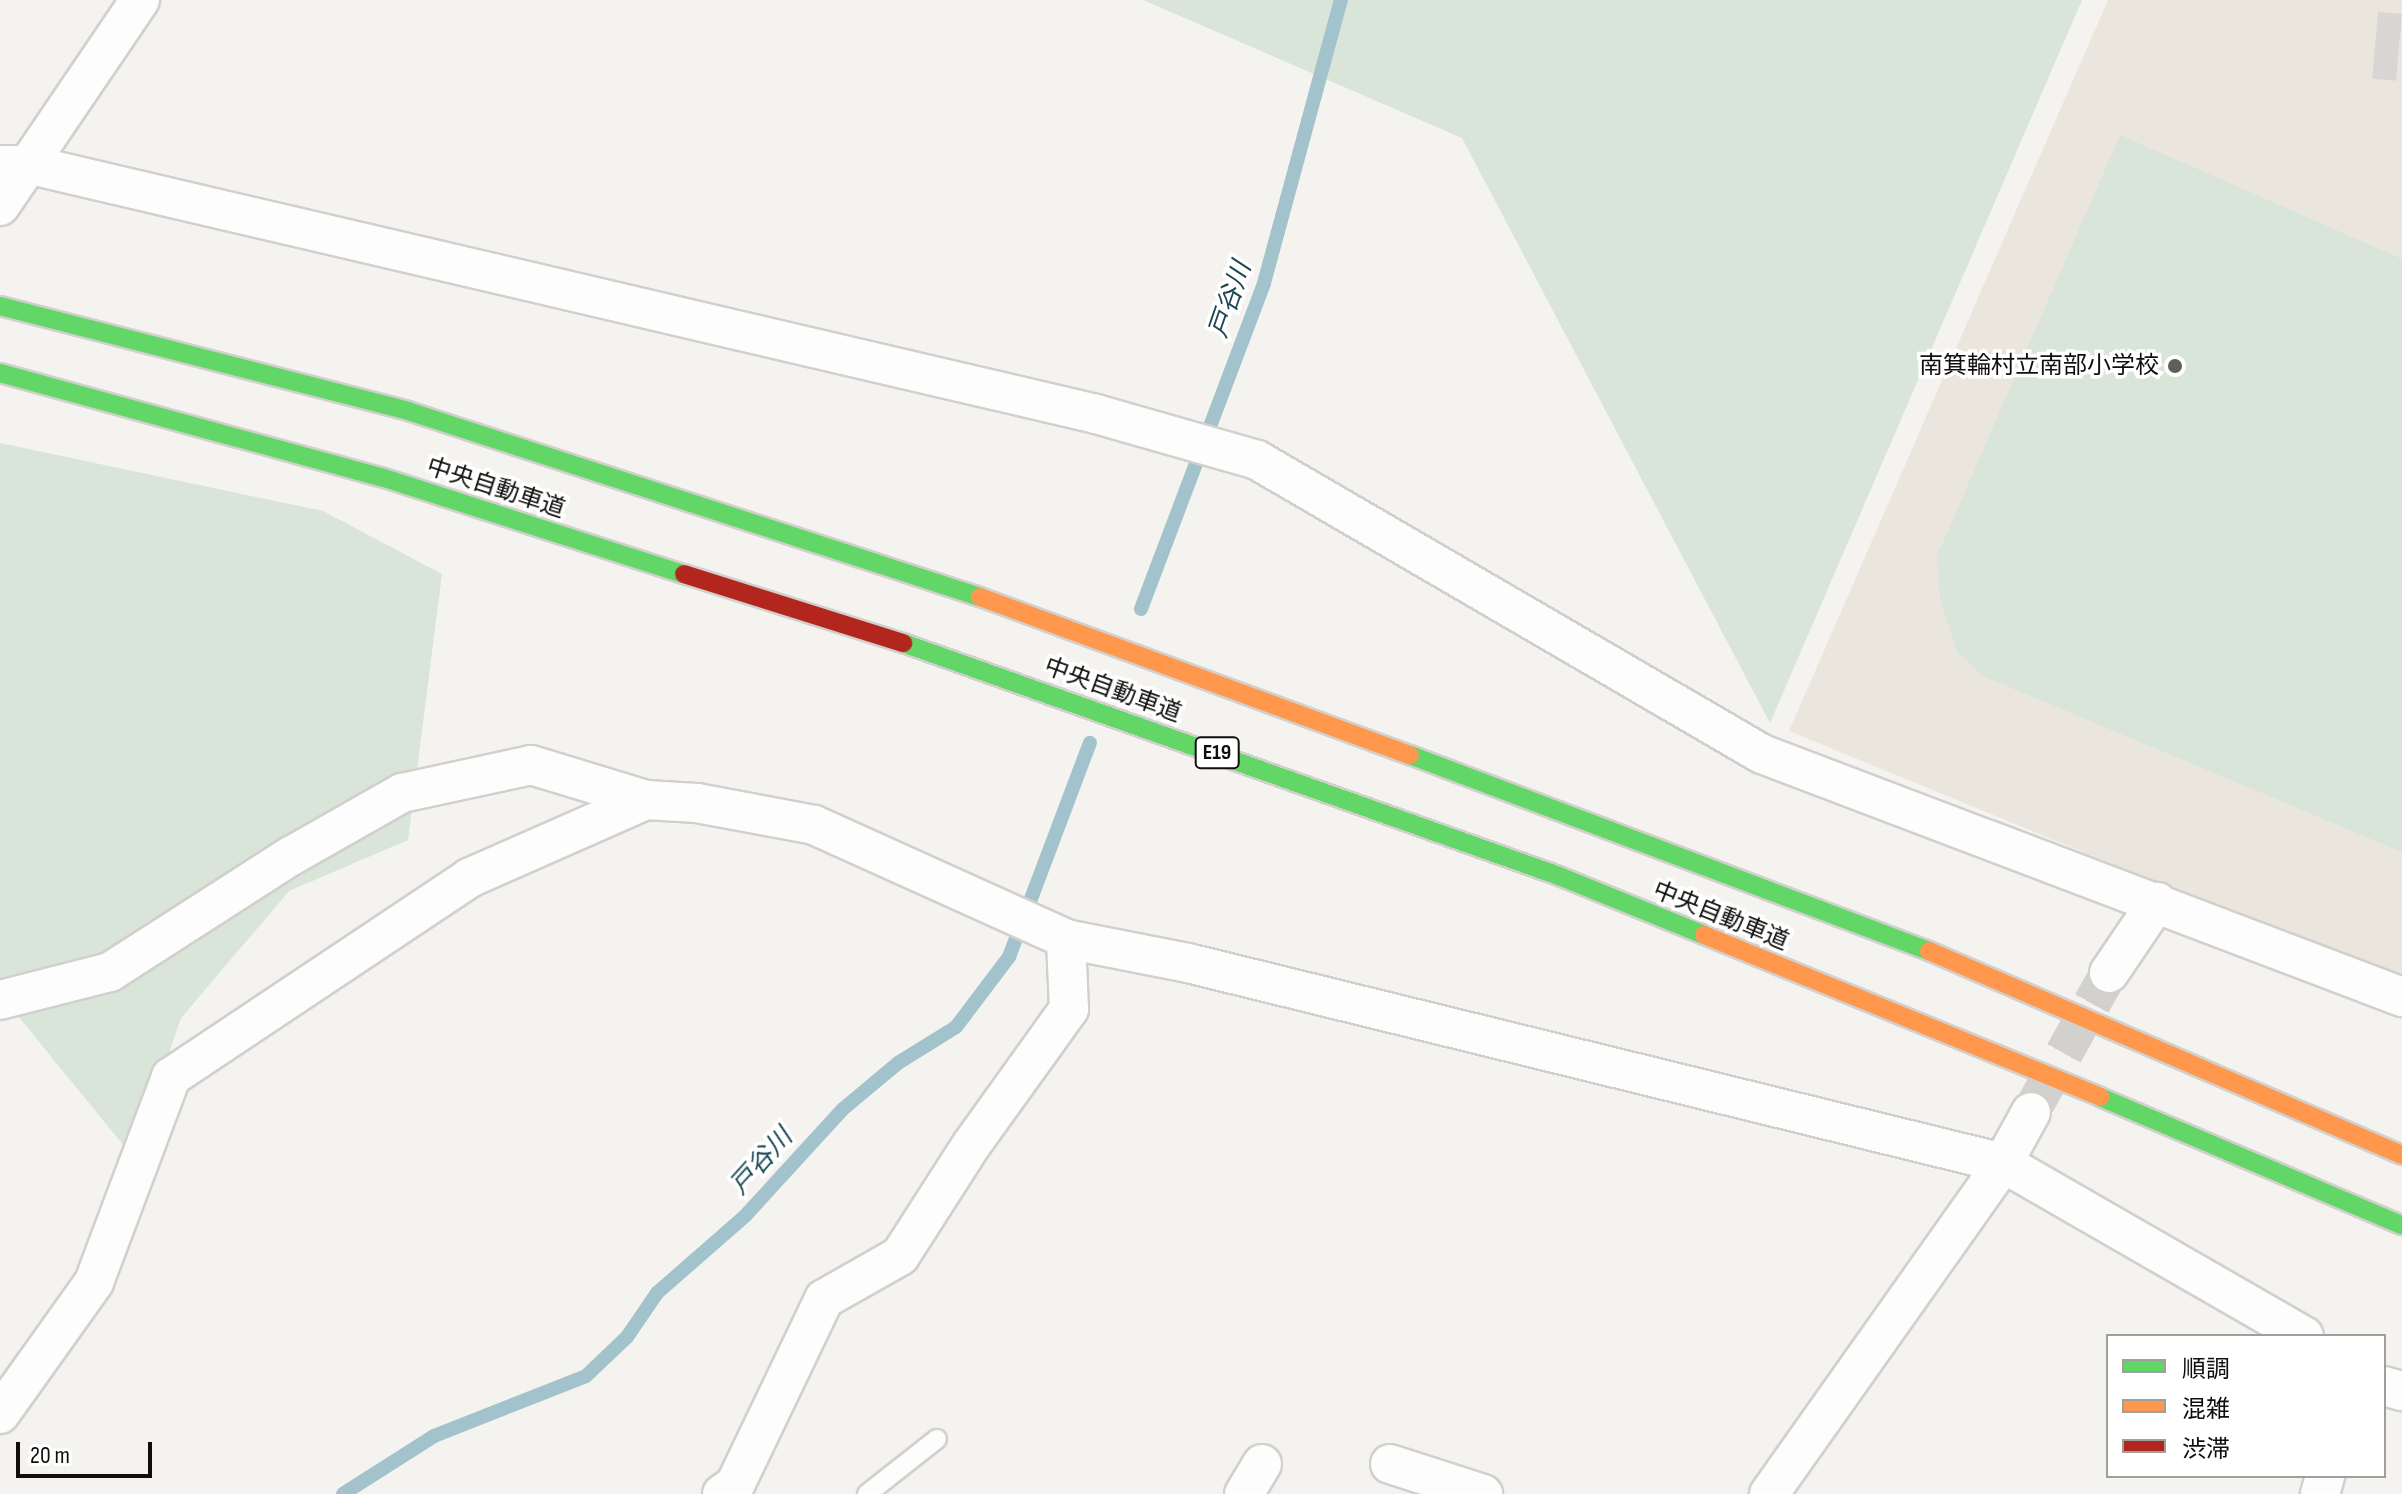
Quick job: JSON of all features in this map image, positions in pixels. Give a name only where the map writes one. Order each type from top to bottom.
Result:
[{"type":"highway","name":"中央自動車道","points":[[0,306],[408,411],[1023,613],[1868,925],[2402,1155]]},
{"type":"highway","name":"中央自動車道","points":[[0,373],[381,477],[987,670],[1559,876],[2278,1169],[2402,1225]]},
{"type":"street","points":[[0,206],[15,165],[140,0]]},
{"type":"street","points":[[15,165],[1096,414],[1257,460],[1762,754],[2402,997]]},
{"type":"street","points":[[0,1000],[110,972],[291,856],[402,793],[531,765],[646,800],[697,803],[814,825],[1058,936],[1188,963],[2003,1163],[2301,1334]]},
{"type":"street","points":[[0,1414],[94,1282],[171,1077],[469,878],[646,800]]},
{"type":"street","points":[[2109,973],[2157,902]]},
{"type":"street","points":[[722,1494],[735,1485],[824,1299],[900,1256],[1069,1009],[1058,936]]},
{"type":"street","points":[[1769,1494],[2003,1163],[2031,1112]]},
{"type":"street","points":[[1390,1464],[1483,1494]]},
{"type":"lane","points":[[867,1494],[937,1439]]},
{"type":"shaded area","name":"南箕輪村立南部小学校","points":[[2108,0],[2402,0],[2402,983],[1789,731]]},
{"type":"green space","points":[[1143,0],[2082,0],[1770,723],[1462,138]]},
{"type":"green space","points":[[2120,135],[2402,259],[2402,852],[1983,676],[1957,652],[1940,598],[1937,556]]},
{"type":"green space","points":[[0,443],[323,511],[442,574],[408,840],[289,891],[181,1018],[133,1157],[0,994]]},
{"type":"building","points":[[2378,12],[2402,14],[2396,81],[2372,79]]},
{"type":"waterway","name":"戸谷川","points":[[1141,609],[1264,283],[1341,0]]},
{"type":"waterway","name":"戸谷川","points":[[343,1494],[434,1436],[586,1376],[627,1337],[657,1293],[745,1216],[843,1109],[898,1063],[956,1027],[1009,957],[1090,743]]},
{"type":"tunnel","points":[[2036,1103],[2109,973]]},
{"type":"traffic: fast","points":[[0,306],[408,411],[980,597]]},
{"type":"traffic: fast","points":[[0,373],[381,477],[684,574]]},
{"type":"traffic: fast","points":[[903,643],[1559,876],[1704,935]]},
{"type":"traffic: fast","points":[[1410,755],[1929,951]]},
{"type":"traffic: fast","points":[[2100,1097],[2402,1225]]},
{"type":"traffic: slow","points":[[980,597],[1410,755]]},
{"type":"traffic: slow","points":[[1704,935],[2100,1097]]},
{"type":"traffic: slow","points":[[1929,951],[2402,1155]]},
{"type":"traffic: jam","points":[[684,574],[903,643]]},
{"type":"place","name":"南箕輪村立南部小学校","points":[[2175,366]]}]
